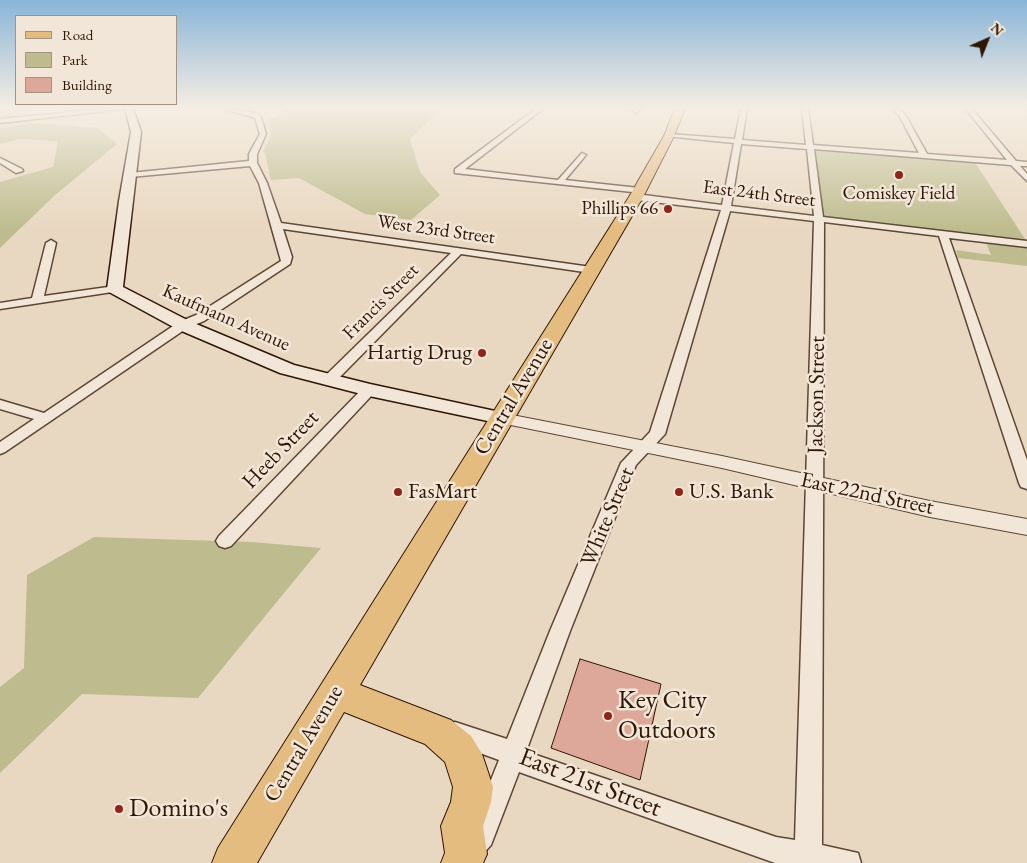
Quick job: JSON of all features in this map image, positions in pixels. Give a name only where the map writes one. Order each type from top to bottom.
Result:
[{"type":"main road","points":[[115,289],[134,148]]},
{"type":"main road","name":"Central Avenue","points":[[233,863],[637,194],[662,148]]},
{"type":"main road","name":"Kaufmann Avenue","points":[[115,289],[183,324],[287,369],[369,390],[502,418]]},
{"type":"main road","name":"East 21st Street","points":[[336,692],[438,732]]},
{"type":"main road","points":[[438,732],[458,749],[468,768],[473,787],[471,802],[462,826],[464,858]]},
{"type":"street","points":[[0,449],[183,324],[200,318],[286,262],[287,257],[275,226],[263,183],[253,163],[253,154],[256,148]]},
{"type":"street","name":"East 24th Street","points":[[488,148],[458,171],[524,182],[560,182],[726,208],[1027,244]]},
{"type":"street","name":"White Street","points":[[464,858],[482,836],[629,463],[657,434],[726,208],[737,148]]},
{"type":"street","name":"Jackson Street","points":[[808,859],[816,483],[819,218],[812,148]]},
{"type":"street","points":[[828,148],[1026,164]]},
{"type":"street","points":[[920,148],[924,156]]},
{"type":"street","points":[[1002,148],[1027,179]]},
{"type":"street","points":[[1012,148],[1026,164]]},
{"type":"street","points":[[560,182],[582,154]]},
{"type":"street","points":[[0,160],[19,172],[9,173]]},
{"type":"street","points":[[130,175],[253,163]]},
{"type":"street","name":"West 23rd Street","points":[[275,226],[289,226],[591,270]]},
{"type":"street","points":[[943,234],[1027,483]]},
{"type":"street","points":[[37,300],[51,243]]},
{"type":"street","name":"Francis Street","points":[[329,380],[458,251]]},
{"type":"street","points":[[0,306],[115,289]]},
{"type":"street","name":"Heeb Street","points":[[225,541],[369,390]]},
{"type":"street","points":[[0,404],[46,418]]},
{"type":"street","name":"East 22nd Street","points":[[502,418],[816,483],[930,509],[1027,527]]},
{"type":"street","name":"East 21st Street","points":[[438,732],[455,733],[514,754],[530,765],[776,850],[808,859],[848,863]]},
{"type":"green space","points":[[57,148],[112,148],[54,196],[0,248],[0,182],[53,167]]},
{"type":"green space","points":[[265,148],[413,148],[420,172],[440,195],[411,220],[365,214],[299,178],[271,180],[265,153],[263,152]]},
{"type":"green space","points":[[812,148],[974,161],[1027,242],[818,216]]},
{"type":"green space","points":[[985,240],[1027,245],[1027,266],[958,258],[956,250],[991,255]]},
{"type":"green space","points":[[94,537],[252,542],[321,548],[198,698],[82,694],[0,773],[0,687],[24,668],[27,575]]},
{"type":"building","name":"Key City Outdoors","points":[[580,659],[661,684],[640,780],[551,748]]},
{"type":"place","name":"Comiskey Field","points":[[899,175]]},
{"type":"place","name":"Phillips 66","points":[[668,209]]},
{"type":"place","name":"Hartig Drug","points":[[482,353]]},
{"type":"place","name":"FasMart","points":[[398,492]]},
{"type":"place","name":"U.S. Bank","points":[[679,492]]},
{"type":"place","name":"Key City Outdoors","points":[[608,716]]},
{"type":"place","name":"Domino's","points":[[119,809]]}]
